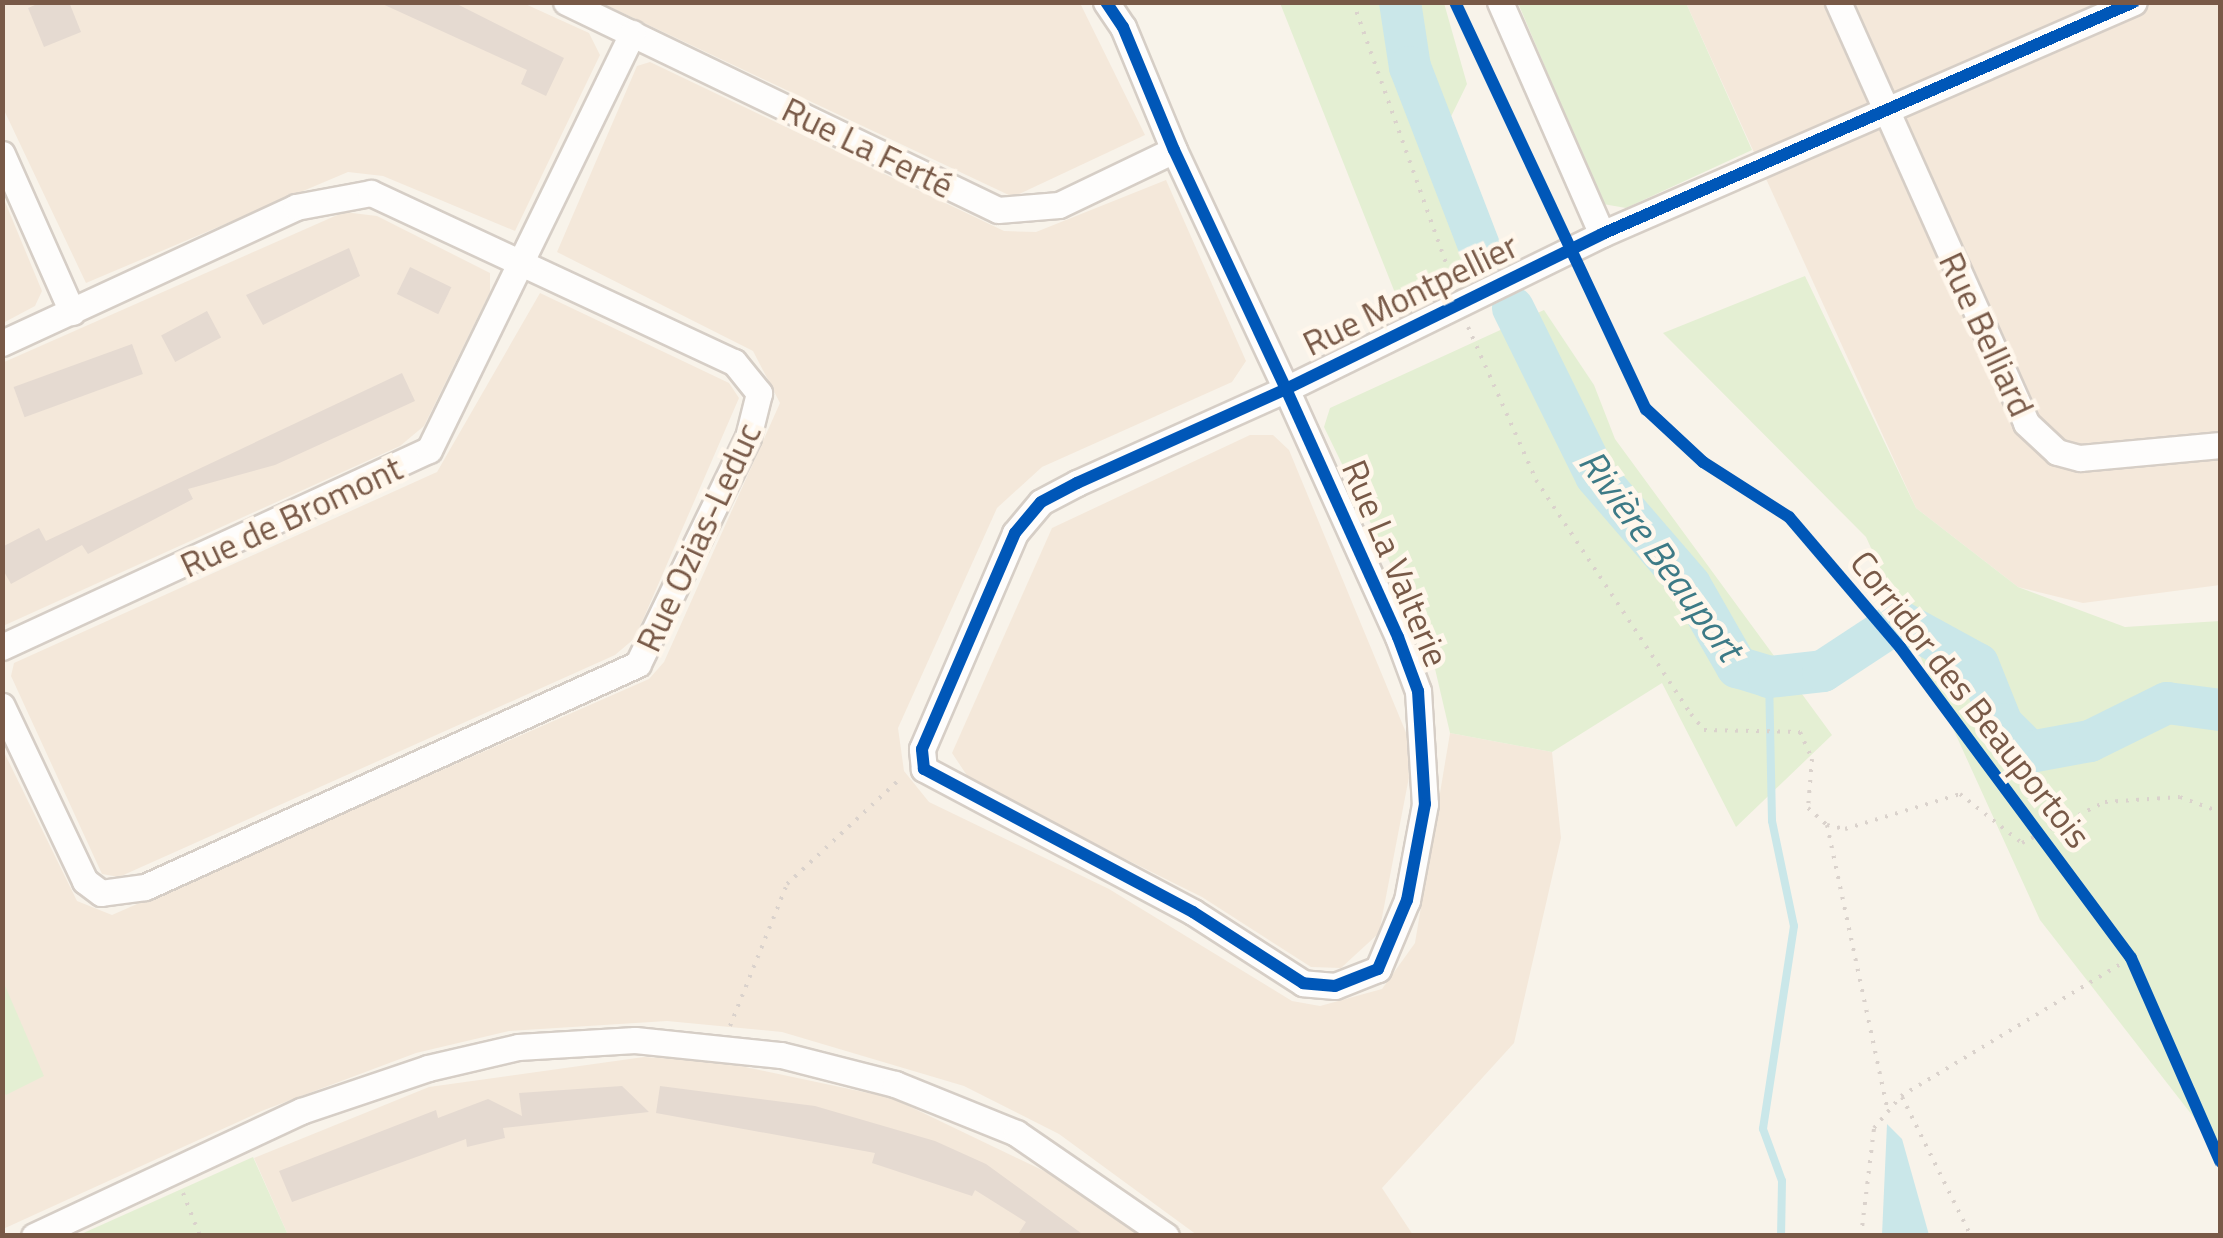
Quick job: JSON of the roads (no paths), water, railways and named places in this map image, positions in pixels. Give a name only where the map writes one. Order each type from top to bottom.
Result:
[{"type":"street","name":"Rue La Ferté","points":[[566,2],[998,210],[1059,205],[1174,150]]},
{"type":"street","name":"Rue La Valterie","points":[[924,769],[1193,912],[1303,983],[1358,983],[1378,970],[1407,900],[1428,747],[1398,637],[1106,2]]},
{"type":"street","points":[[1500,2],[1602,234]]},
{"type":"street","name":"Rue Belliard","points":[[1838,2],[2026,424],[2057,452],[2080,458],[2220,445]]},
{"type":"street","name":"Rue Montpellier","points":[[924,769],[922,748],[1014,532],[1041,502],[1602,234],[2134,2]]},
{"type":"street","name":"Rue de Bromont","points":[[2,647],[430,450],[524,263],[632,32]]},
{"type":"street","points":[[2,154],[72,312]]},
{"type":"street","name":"Rue Ozias-Leduc","points":[[2,343],[344,194],[371,192],[734,362],[758,393],[748,437],[638,664],[121,893],[85,882],[2,706]]},
{"type":"street","points":[[34,1236],[301,1111],[518,1046],[721,1046],[895,1084],[1016,1133],[1166,1236]]},
{"type":"water","points":[[1887,1124],[1902,1139],[1929,1235],[1882,1235]]},
{"type":"waterway","name":"Rivière Beauport","points":[[1400,2],[1410,67],[1484,259]]},
{"type":"waterway","name":"Rivière Beauport","points":[[1513,308],[1596,476],[1690,585],[1737,667],[1769,677],[1823,671],[1899,621],[1978,664],[2002,724],[2030,752],[2090,741],[2167,703],[2220,710]]},
{"type":"waterway","points":[[1769,677],[1772,821],[1794,926],[1763,1129],[1782,1181],[1781,1236]]}]
